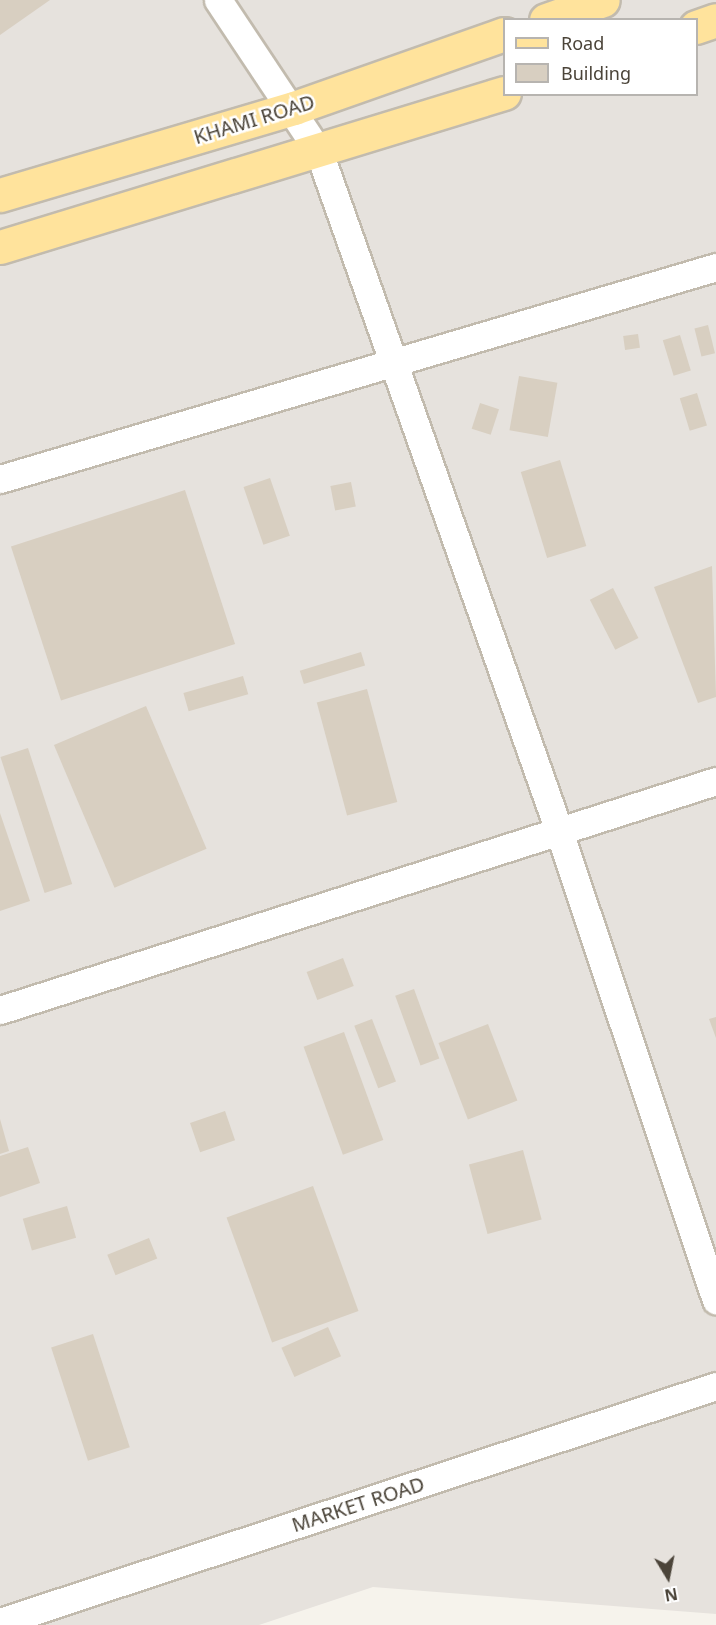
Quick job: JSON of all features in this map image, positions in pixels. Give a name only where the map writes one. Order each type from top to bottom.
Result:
[{"type":"main road","points":[[552,18],[603,0]]},
{"type":"main road","points":[[698,26],[716,20]]},
{"type":"main road","name":"KHAMI ROAD","points":[[0,195],[294,108],[503,34]]},
{"type":"main road","points":[[0,246],[319,152],[503,93]]},
{"type":"street","points":[[218,0],[294,108],[319,152],[559,831],[716,1300]]},
{"type":"street","points":[[0,479],[716,267]]},
{"type":"street","points":[[0,1010],[716,782]]},
{"type":"street","name":"MARKET ROAD","points":[[0,1622],[716,1386]]},
{"type":"shaded area","points":[[0,0],[716,0],[716,1614],[373,1587],[259,1625],[0,1625]]},
{"type":"building","points":[[0,0],[50,0],[0,35]]},
{"type":"building","points":[[708,325],[715,353],[701,357],[694,328]]},
{"type":"building","points":[[638,334],[640,348],[625,350],[623,336]]},
{"type":"building","points":[[680,335],[691,370],[674,376],[663,340]]},
{"type":"building","points":[[519,376],[557,383],[548,437],[509,430]]},
{"type":"building","points":[[697,393],[707,426],[690,431],[680,398]]},
{"type":"building","points":[[480,403],[499,409],[491,435],[472,429]]},
{"type":"building","points":[[560,460],[586,546],[547,558],[521,472]]},
{"type":"building","points":[[270,478],[290,536],[263,545],[244,487]]},
{"type":"building","points":[[351,482],[356,507],[335,511],[330,486]]},
{"type":"building","points":[[185,490],[235,644],[61,701],[11,547]]},
{"type":"building","points":[[712,566],[716,697],[698,703],[654,587]]},
{"type":"building","points":[[613,588],[638,638],[615,650],[590,600]]},
{"type":"building","points":[[361,652],[365,665],[304,684],[300,671]]},
{"type":"building","points":[[243,676],[248,694],[189,711],[183,693]]},
{"type":"building","points":[[367,689],[397,802],[347,815],[317,702]]},
{"type":"building","points":[[146,706],[207,849],[115,888],[54,745]]},
{"type":"building","points":[[28,748],[72,884],[45,893],[0,757]]},
{"type":"building","points":[[0,813],[30,901],[0,911]]},
{"type":"building","points":[[343,958],[354,986],[317,1000],[307,972]]},
{"type":"building","points":[[414,989],[439,1059],[421,1065],[395,996]]},
{"type":"building","points":[[716,1017],[716,1038],[709,1019]]},
{"type":"building","points":[[372,1019],[396,1082],[378,1088],[354,1026]]},
{"type":"building","points":[[488,1024],[517,1101],[468,1120],[439,1043]]},
{"type":"building","points":[[344,1032],[383,1140],[343,1155],[304,1047]]},
{"type":"building","points":[[225,1111],[235,1140],[200,1152],[190,1123]]},
{"type":"building","points":[[0,1119],[9,1151],[0,1154]]},
{"type":"building","points":[[28,1147],[40,1183],[0,1197],[0,1156]]},
{"type":"building","points":[[523,1150],[542,1220],[488,1234],[469,1164]]},
{"type":"building","points":[[313,1186],[358,1311],[272,1342],[227,1217]]},
{"type":"building","points":[[67,1206],[76,1238],[32,1250],[23,1219]]},
{"type":"building","points":[[149,1238],[157,1258],[116,1275],[107,1255]]},
{"type":"building","points":[[328,1327],[341,1356],[294,1377],[281,1348]]},
{"type":"building","points":[[93,1334],[130,1447],[88,1461],[51,1348]]}]
